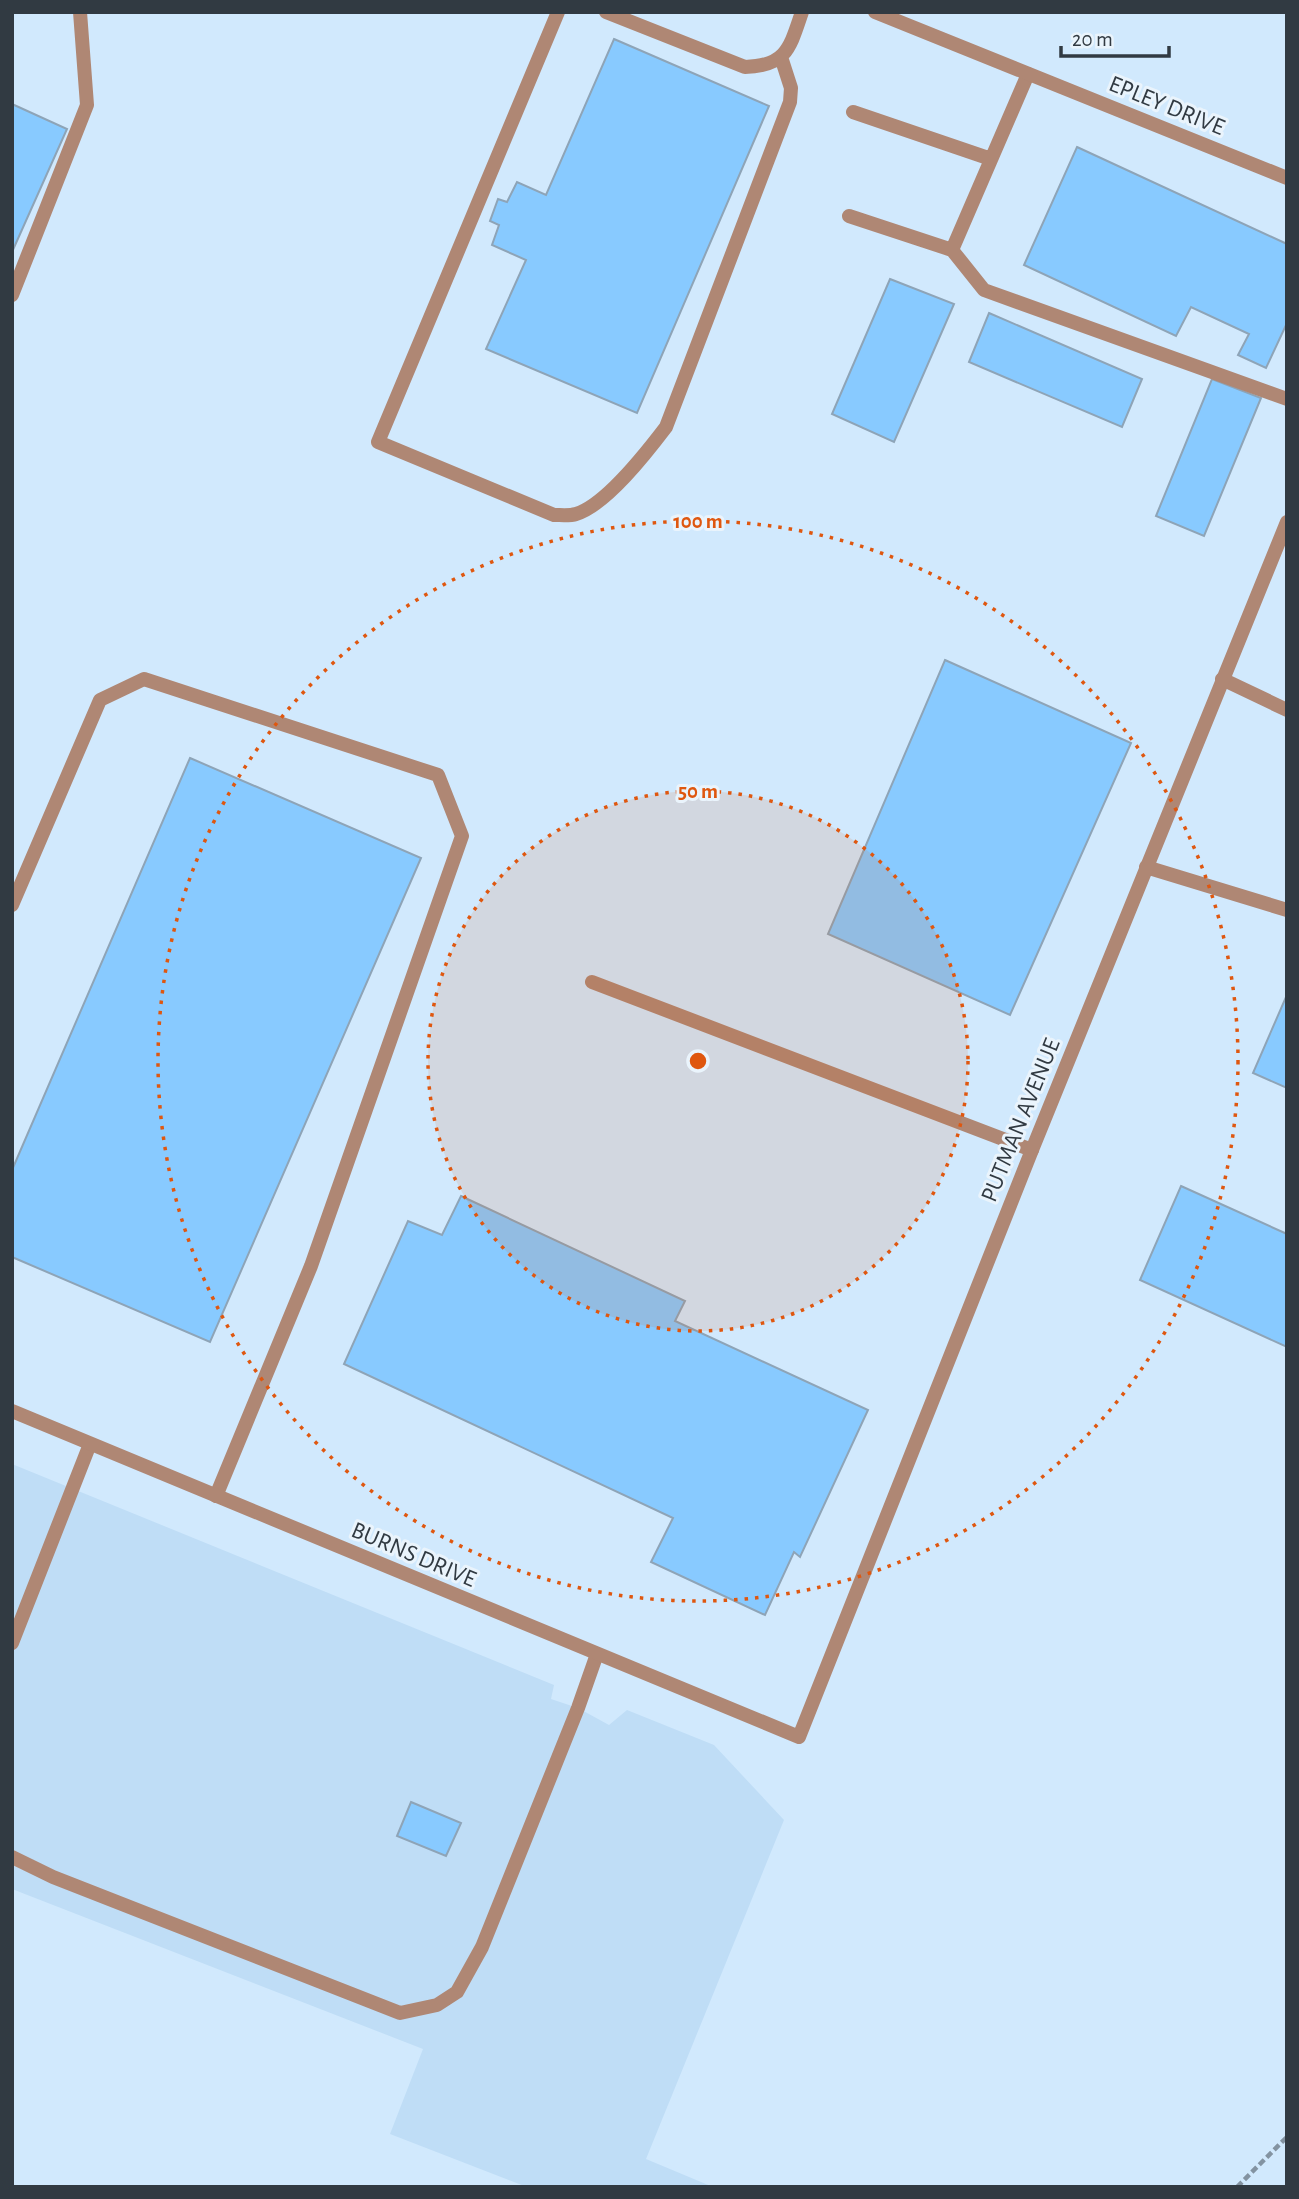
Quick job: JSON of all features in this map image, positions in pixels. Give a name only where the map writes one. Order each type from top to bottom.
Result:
[{"type":"street","points":[[12,295],[87,105],[80,12]]},
{"type":"street","points":[[558,12],[378,442],[554,515],[576,514],[599,502],[666,427],[790,102],[791,88],[781,57]]},
{"type":"street","points":[[606,12],[746,67],[766,67],[781,57],[792,41],[802,12]]},
{"type":"street","name":"EPLEY DRIVE","points":[[875,12],[1287,178]]},
{"type":"street","points":[[953,250],[1028,74]]},
{"type":"street","points":[[853,112],[991,159]]},
{"type":"street","points":[[849,216],[953,250],[984,290],[1287,399]]},
{"type":"street","name":"PUTMAN AVENUE","points":[[799,1737],[1032,1150],[1287,522]]},
{"type":"street","points":[[12,905],[100,700],[144,679],[438,775],[462,835],[311,1266],[216,1496]]},
{"type":"street","points":[[1222,679],[1287,710]]},
{"type":"street","points":[[1146,867],[1287,910]]},
{"type":"street","points":[[592,982],[1032,1150]]},
{"type":"street","name":"BURNS DRIVE","points":[[12,1411],[799,1737]]},
{"type":"street","points":[[12,1643],[90,1444]]},
{"type":"street","points":[[12,1857],[53,1877],[400,2013],[438,2005],[457,1992],[482,1947],[578,1709],[597,1654]]},
{"type":"path","points":[[1237,2187],[1287,2137]]},
{"type":"shaded area","points":[[12,1464],[554,1685],[551,1699],[578,1708],[609,1725],[627,1710],[714,1745],[784,1820],[646,2159],[713,2187],[527,2187],[390,2134],[423,2049],[12,1889]]},
{"type":"building","points":[[614,39],[769,106],[637,413],[486,349],[526,260],[492,245],[499,225],[490,221],[498,199],[507,202],[517,182],[546,195]]},
{"type":"building","points":[[12,104],[67,129],[12,252]]},
{"type":"building","points":[[1077,147],[1287,244],[1287,323],[1266,368],[1238,355],[1249,334],[1191,307],[1176,336],[1024,265]]},
{"type":"building","points":[[890,279],[954,304],[894,442],[832,414]]},
{"type":"building","points":[[989,313],[1142,379],[1122,427],[969,362]]},
{"type":"building","points":[[1212,379],[1261,398],[1204,536],[1156,516]]},
{"type":"building","points":[[945,660],[1131,743],[1010,1015],[828,934]]},
{"type":"building","points":[[190,758],[421,858],[210,1342],[12,1257],[12,1170]]},
{"type":"building","points":[[1287,997],[1287,1088],[1253,1073]]},
{"type":"building","points":[[1181,1186],[1287,1234],[1287,1347],[1140,1280]]},
{"type":"building","points":[[461,1196],[685,1301],[675,1321],[868,1410],[800,1557],[794,1552],[765,1615],[651,1562],[673,1518],[344,1364],[408,1221],[442,1235]]},
{"type":"building","points":[[411,1802],[461,1823],[446,1856],[397,1836]]}]
